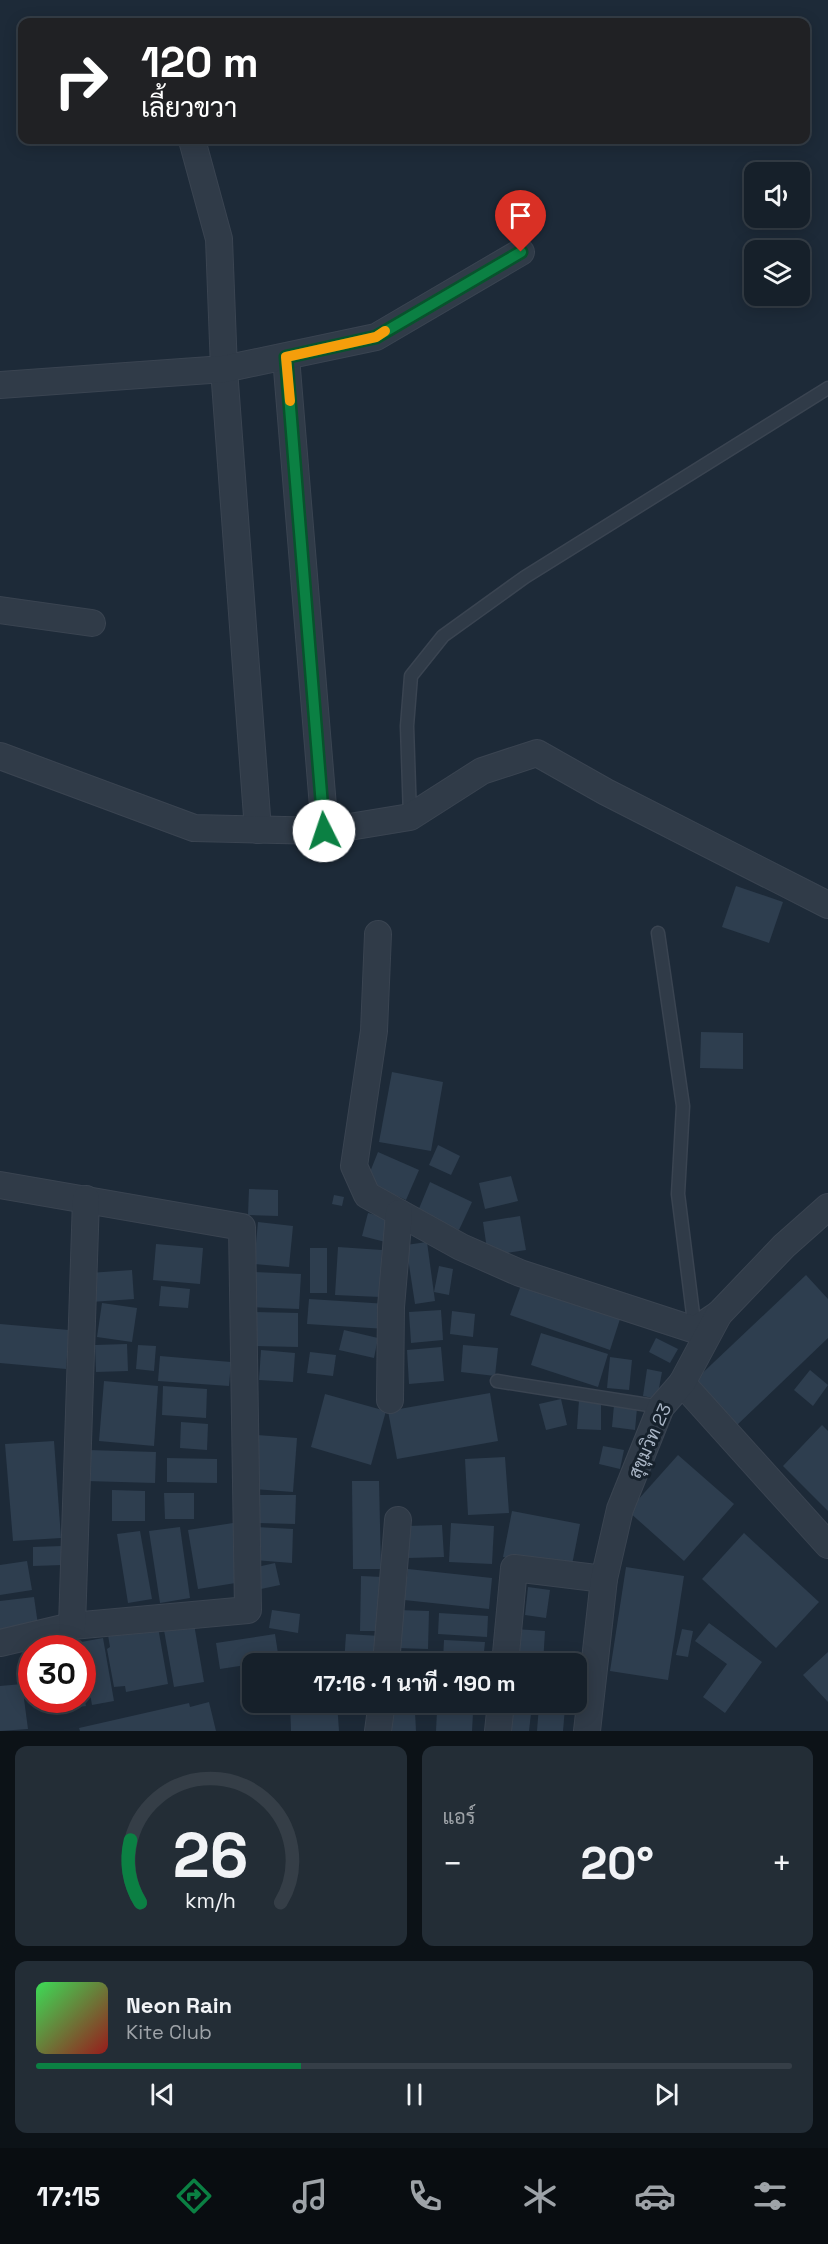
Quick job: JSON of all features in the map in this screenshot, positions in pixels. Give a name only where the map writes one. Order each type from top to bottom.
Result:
[{"type":"street","points":[[193,144],[219,239],[224,369],[258,830]]},
{"type":"street","points":[[0,385],[224,369],[376,337],[521,252]]},
{"type":"street","points":[[286,357],[324,831]]},
{"type":"street","points":[[0,610],[92,623]]},
{"type":"street","points":[[0,756],[194,828],[324,831],[410,817],[482,771],[537,753],[606,792],[828,905]]},
{"type":"street","points":[[378,934],[374,1031],[354,1166],[367,1195],[461,1247],[520,1273],[695,1330],[718,1314]]},
{"type":"street","points":[[0,1185],[242,1227],[248,1610],[72,1626],[0,1643]]},
{"type":"street","points":[[72,1626],[86,1200]]},
{"type":"street","points":[[390,1400],[390,1307],[399,1213]]},
{"type":"street","name":"สุขุมวิท 23","points":[[587,1731],[604,1579],[620,1509],[661,1407],[682,1383],[718,1314],[784,1246],[824,1219]]},
{"type":"street","points":[[682,1383],[828,1545]]},
{"type":"street","points":[[387,1653],[398,1520]]},
{"type":"street","points":[[506,1653],[514,1568],[604,1579]]},
{"type":"street","points":[[378,1731],[380,1713]]},
{"type":"street","points":[[498,1731],[500,1713]]},
{"type":"lane","points":[[410,817],[407,726],[411,676],[443,636],[525,577],[828,388]]},
{"type":"lane","points":[[658,933],[683,1106],[678,1194],[695,1330]]},
{"type":"lane","points":[[496,1381],[661,1407]]},
{"type":"building","points":[[736,886],[783,902],[769,943],[722,927]]},
{"type":"building","points":[[701,1032],[743,1033],[743,1069],[700,1068]]},
{"type":"building","points":[[392,1072],[443,1082],[431,1151],[379,1142]]},
{"type":"building","points":[[438,1145],[460,1156],[451,1175],[429,1165]]},
{"type":"building","points":[[378,1152],[419,1170],[406,1200],[366,1182]]},
{"type":"building","points":[[511,1176],[518,1201],[485,1209],[479,1183]]},
{"type":"building","points":[[430,1182],[472,1202],[459,1230],[418,1211]]},
{"type":"building","points":[[249,1189],[278,1190],[278,1216],[248,1215]]},
{"type":"building","points":[[334,1195],[344,1197],[342,1206],[332,1204]]},
{"type":"building","points":[[368,1213],[395,1220],[389,1243],[362,1236]]},
{"type":"building","points":[[520,1216],[526,1250],[488,1256],[483,1222]]},
{"type":"building","points":[[258,1222],[293,1226],[289,1267],[254,1264]]},
{"type":"building","points":[[427,1242],[435,1301],[415,1304],[406,1245]]},
{"type":"building","points":[[156,1244],[203,1248],[200,1284],[153,1280]]},
{"type":"building","points":[[338,1247],[382,1250],[380,1297],[335,1295]]},
{"type":"building","points":[[310,1248],[327,1248],[327,1293],[310,1293]]},
{"type":"building","points":[[439,1266],[453,1269],[449,1295],[434,1292]]},
{"type":"building","points":[[132,1270],[134,1299],[91,1302],[89,1273]]},
{"type":"building","points":[[252,1272],[301,1274],[299,1309],[250,1307]]},
{"type":"building","points":[[806,1275],[828,1299],[828,1338],[736,1426],[694,1381]]},
{"type":"building","points":[[521,1285],[620,1319],[610,1350],[510,1315]]},
{"type":"building","points":[[161,1286],[190,1289],[188,1308],[159,1306]]},
{"type":"building","points":[[309,1299],[388,1304],[386,1329],[307,1324]]},
{"type":"building","points":[[102,1303],[137,1308],[132,1342],[97,1337]]},
{"type":"building","points":[[441,1310],[443,1340],[411,1343],[409,1312]]},
{"type":"building","points":[[452,1311],[475,1314],[473,1337],[450,1334]]},
{"type":"building","points":[[250,1312],[298,1313],[298,1347],[249,1346]]},
{"type":"building","points":[[0,1324],[69,1330],[66,1369],[0,1363]]},
{"type":"building","points":[[344,1330],[378,1338],[374,1358],[339,1350]]},
{"type":"building","points":[[541,1333],[608,1354],[598,1387],[531,1365]]},
{"type":"building","points":[[656,1338],[678,1349],[670,1363],[649,1352]]},
{"type":"building","points":[[127,1344],[128,1371],[96,1372],[95,1345]]},
{"type":"building","points":[[138,1345],[156,1346],[154,1371],[136,1369]]},
{"type":"building","points":[[463,1345],[498,1348],[495,1376],[461,1372]]},
{"type":"building","points":[[441,1347],[444,1381],[409,1384],[407,1350]]},
{"type":"building","points":[[261,1350],[295,1353],[293,1382],[259,1380]]},
{"type":"building","points":[[310,1352],[336,1355],[333,1376],[307,1373]]},
{"type":"building","points":[[160,1356],[231,1362],[229,1386],[158,1381]]},
{"type":"building","points":[[610,1357],[632,1360],[629,1390],[607,1388]]},
{"type":"building","points":[[647,1369],[662,1372],[657,1399],[643,1396]]},
{"type":"building","points":[[810,1370],[828,1385],[813,1406],[794,1390]]},
{"type":"building","points":[[104,1381],[158,1386],[154,1446],[99,1441]]},
{"type":"building","points":[[163,1386],[207,1389],[206,1418],[162,1415]]},
{"type":"building","points":[[490,1393],[498,1441],[397,1459],[388,1411]]},
{"type":"building","points":[[325,1394],[386,1411],[371,1465],[311,1447]]},
{"type":"building","points":[[561,1399],[567,1425],[546,1430],[539,1404]]},
{"type":"building","points":[[579,1400],[601,1401],[601,1430],[577,1429]]},
{"type":"building","points":[[614,1405],[637,1408],[635,1430],[612,1427]]},
{"type":"building","points":[[181,1422],[208,1424],[207,1450],[180,1448]]},
{"type":"building","points":[[822,1425],[828,1431],[828,1511],[783,1466]]},
{"type":"building","points":[[257,1435],[297,1438],[293,1492],[253,1489]]},
{"type":"building","points":[[54,1441],[61,1538],[13,1541],[5,1444]]},
{"type":"building","points":[[603,1446],[624,1450],[620,1469],[599,1464]]},
{"type":"building","points":[[87,1450],[156,1452],[155,1483],[86,1481]]},
{"type":"building","points":[[678,1455],[734,1504],[684,1561],[628,1511]]},
{"type":"building","points":[[505,1457],[509,1513],[468,1515],[465,1459]]},
{"type":"building","points":[[167,1458],[217,1459],[217,1483],[167,1482]]},
{"type":"building","points":[[352,1481],[379,1481],[381,1569],[353,1569]]},
{"type":"building","points":[[112,1490],[145,1491],[145,1521],[112,1521]]},
{"type":"building","points":[[164,1493],[194,1493],[194,1519],[165,1519]]},
{"type":"building","points":[[259,1495],[296,1495],[295,1524],[258,1523]]},
{"type":"building","points":[[512,1511],[580,1524],[571,1570],[503,1557]]},
{"type":"building","points":[[233,1523],[242,1582],[198,1589],[188,1530]]},
{"type":"building","points":[[451,1523],[494,1526],[492,1564],[449,1562]]},
{"type":"building","points":[[442,1525],[444,1557],[408,1558],[406,1526]]},
{"type":"building","points":[[180,1527],[190,1598],[160,1603],[149,1531]]},
{"type":"building","points":[[256,1527],[293,1529],[292,1563],[254,1560]]},
{"type":"building","points":[[140,1531],[152,1599],[128,1603],[117,1534]]},
{"type":"building","points":[[744,1533],[819,1602],[776,1648],[702,1579]]},
{"type":"building","points":[[62,1546],[63,1565],[33,1566],[33,1547]]},
{"type":"building","points":[[27,1561],[32,1590],[0,1595],[0,1565]]},
{"type":"building","points":[[275,1563],[280,1585],[261,1589],[257,1567]]},
{"type":"building","points":[[626,1567],[684,1576],[668,1680],[610,1671]]},
{"type":"building","points":[[408,1569],[492,1578],[489,1609],[404,1600]]},
{"type":"building","points":[[361,1576],[383,1577],[383,1631],[360,1631]]},
{"type":"building","points":[[528,1587],[550,1590],[546,1618],[525,1615]]},
{"type":"building","points":[[34,1597],[38,1625],[0,1630],[0,1601]]},
{"type":"building","points":[[272,1610],[300,1614],[298,1633],[269,1628]]},
{"type":"building","points":[[397,1610],[429,1611],[428,1649],[396,1648]]},
{"type":"building","points":[[439,1613],[488,1616],[487,1637],[438,1634]]},
{"type":"building","points":[[709,1623],[762,1662],[725,1713],[703,1697],[727,1664],[695,1641]]},
{"type":"building","points":[[194,1624],[204,1682],[174,1687],[164,1630]]},
{"type":"building","points":[[158,1627],[168,1684],[126,1692],[125,1686],[114,1687],[107,1649],[110,1647],[108,1635]]},
{"type":"building","points":[[515,1629],[545,1631],[544,1653],[514,1653]]},
{"type":"building","points":[[682,1629],[693,1631],[688,1657],[676,1655]]},
{"type":"building","points":[[275,1634],[278,1653],[242,1653],[242,1666],[220,1669],[216,1643]]},
{"type":"building","points":[[346,1634],[381,1636],[380,1653],[345,1653]]},
{"type":"building","points":[[103,1638],[114,1701],[96,1704],[96,1639]]},
{"type":"building","points":[[444,1640],[485,1642],[484,1653],[443,1653]]},
{"type":"building","points":[[828,1652],[828,1702],[803,1675]]},
{"type":"building","points":[[18,1684],[18,1713],[26,1713],[28,1729],[0,1731],[0,1686]]},
{"type":"building","points":[[209,1702],[216,1731],[80,1731],[79,1728],[189,1703],[190,1707]]},
{"type":"building","points":[[290,1713],[338,1713],[339,1731],[291,1731]]},
{"type":"building","points":[[387,1713],[415,1713],[416,1731],[388,1731]]},
{"type":"building","points":[[437,1713],[473,1713],[472,1731],[436,1731]]},
{"type":"building","points":[[509,1713],[531,1713],[529,1731],[508,1731]]},
{"type":"building","points":[[538,1713],[565,1713],[563,1731],[537,1731]]},
{"type":"slow traffic","points":[[290,401],[286,357],[376,337],[385,331]]},
{"type":"route","points":[[324,831],[286,357],[376,337],[521,252]]}]
